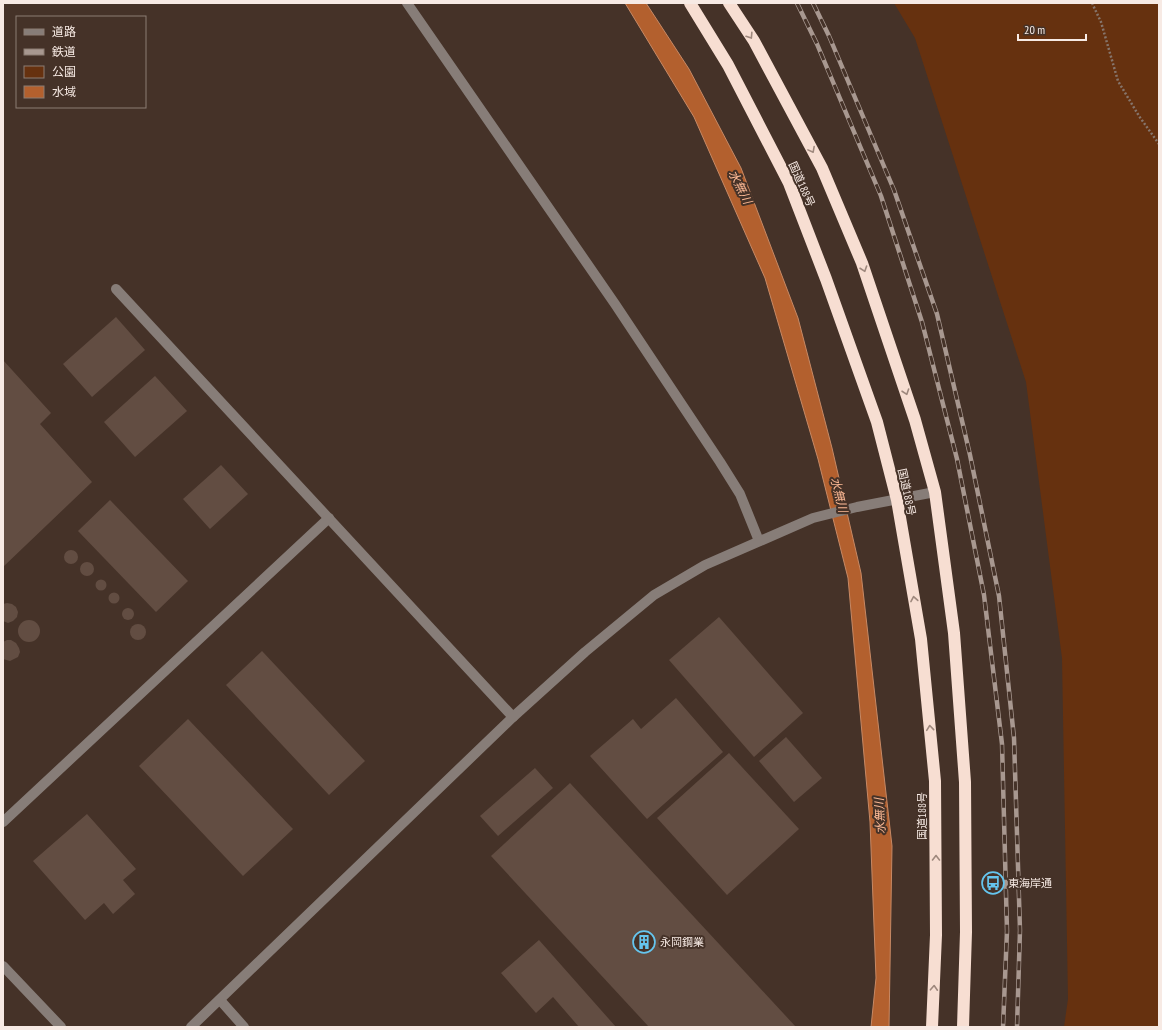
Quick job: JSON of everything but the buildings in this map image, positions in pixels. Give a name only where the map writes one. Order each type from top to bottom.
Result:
[{"type":"highway","name":"国道188号","points":[[690,3],[728,65],[789,183],[826,279],[877,422],[897,500],[920,639],[935,781],[936,935],[932,1027]]},
{"type":"highway","name":"国道188号","points":[[728,3],[754,42],[822,168],[862,263],[915,420],[935,492],[954,633],[965,782],[966,932],[963,1027]]},
{"type":"street","points":[[407,3],[615,304],[720,462],[740,494],[759,541]]},
{"type":"street","points":[[116,289],[513,717]]},
{"type":"street","points":[[191,1027],[513,717],[585,652],[654,595],[705,566],[813,518],[857,507],[935,492]]},
{"type":"street","points":[[3,822],[329,518]]},
{"type":"street","points":[[3,966],[61,1027]]},
{"type":"street","points":[[220,1000],[244,1027]]},
{"type":"path","points":[[1092,3],[1101,22],[1118,81],[1139,116],[1159,144]]},
{"type":"green space","points":[[894,3],[1159,3],[1159,1027],[1064,1027],[1068,999],[1062,658],[1026,382],[915,38]]},
{"type":"water","name":"水無川","points":[[625,3],[646,3],[689,69],[741,168],[798,318],[832,448],[861,573],[892,846],[889,1027],[871,1027],[876,978],[870,822],[848,578],[818,459],[765,278],[694,117]]},
{"type":"railway","points":[[797,3],[817,44],[881,196],[922,322],[957,459],[984,595],[1002,744],[1007,931],[1003,1027]]},
{"type":"railway","points":[[813,3],[829,36],[894,190],[937,314],[970,455],[999,596],[1014,738],[1020,930],[1017,1027]]},
{"type":"place","name":"東海岸通","points":[[993,883]]},
{"type":"place","name":"永岡鋼業","points":[[644,942]]}]
